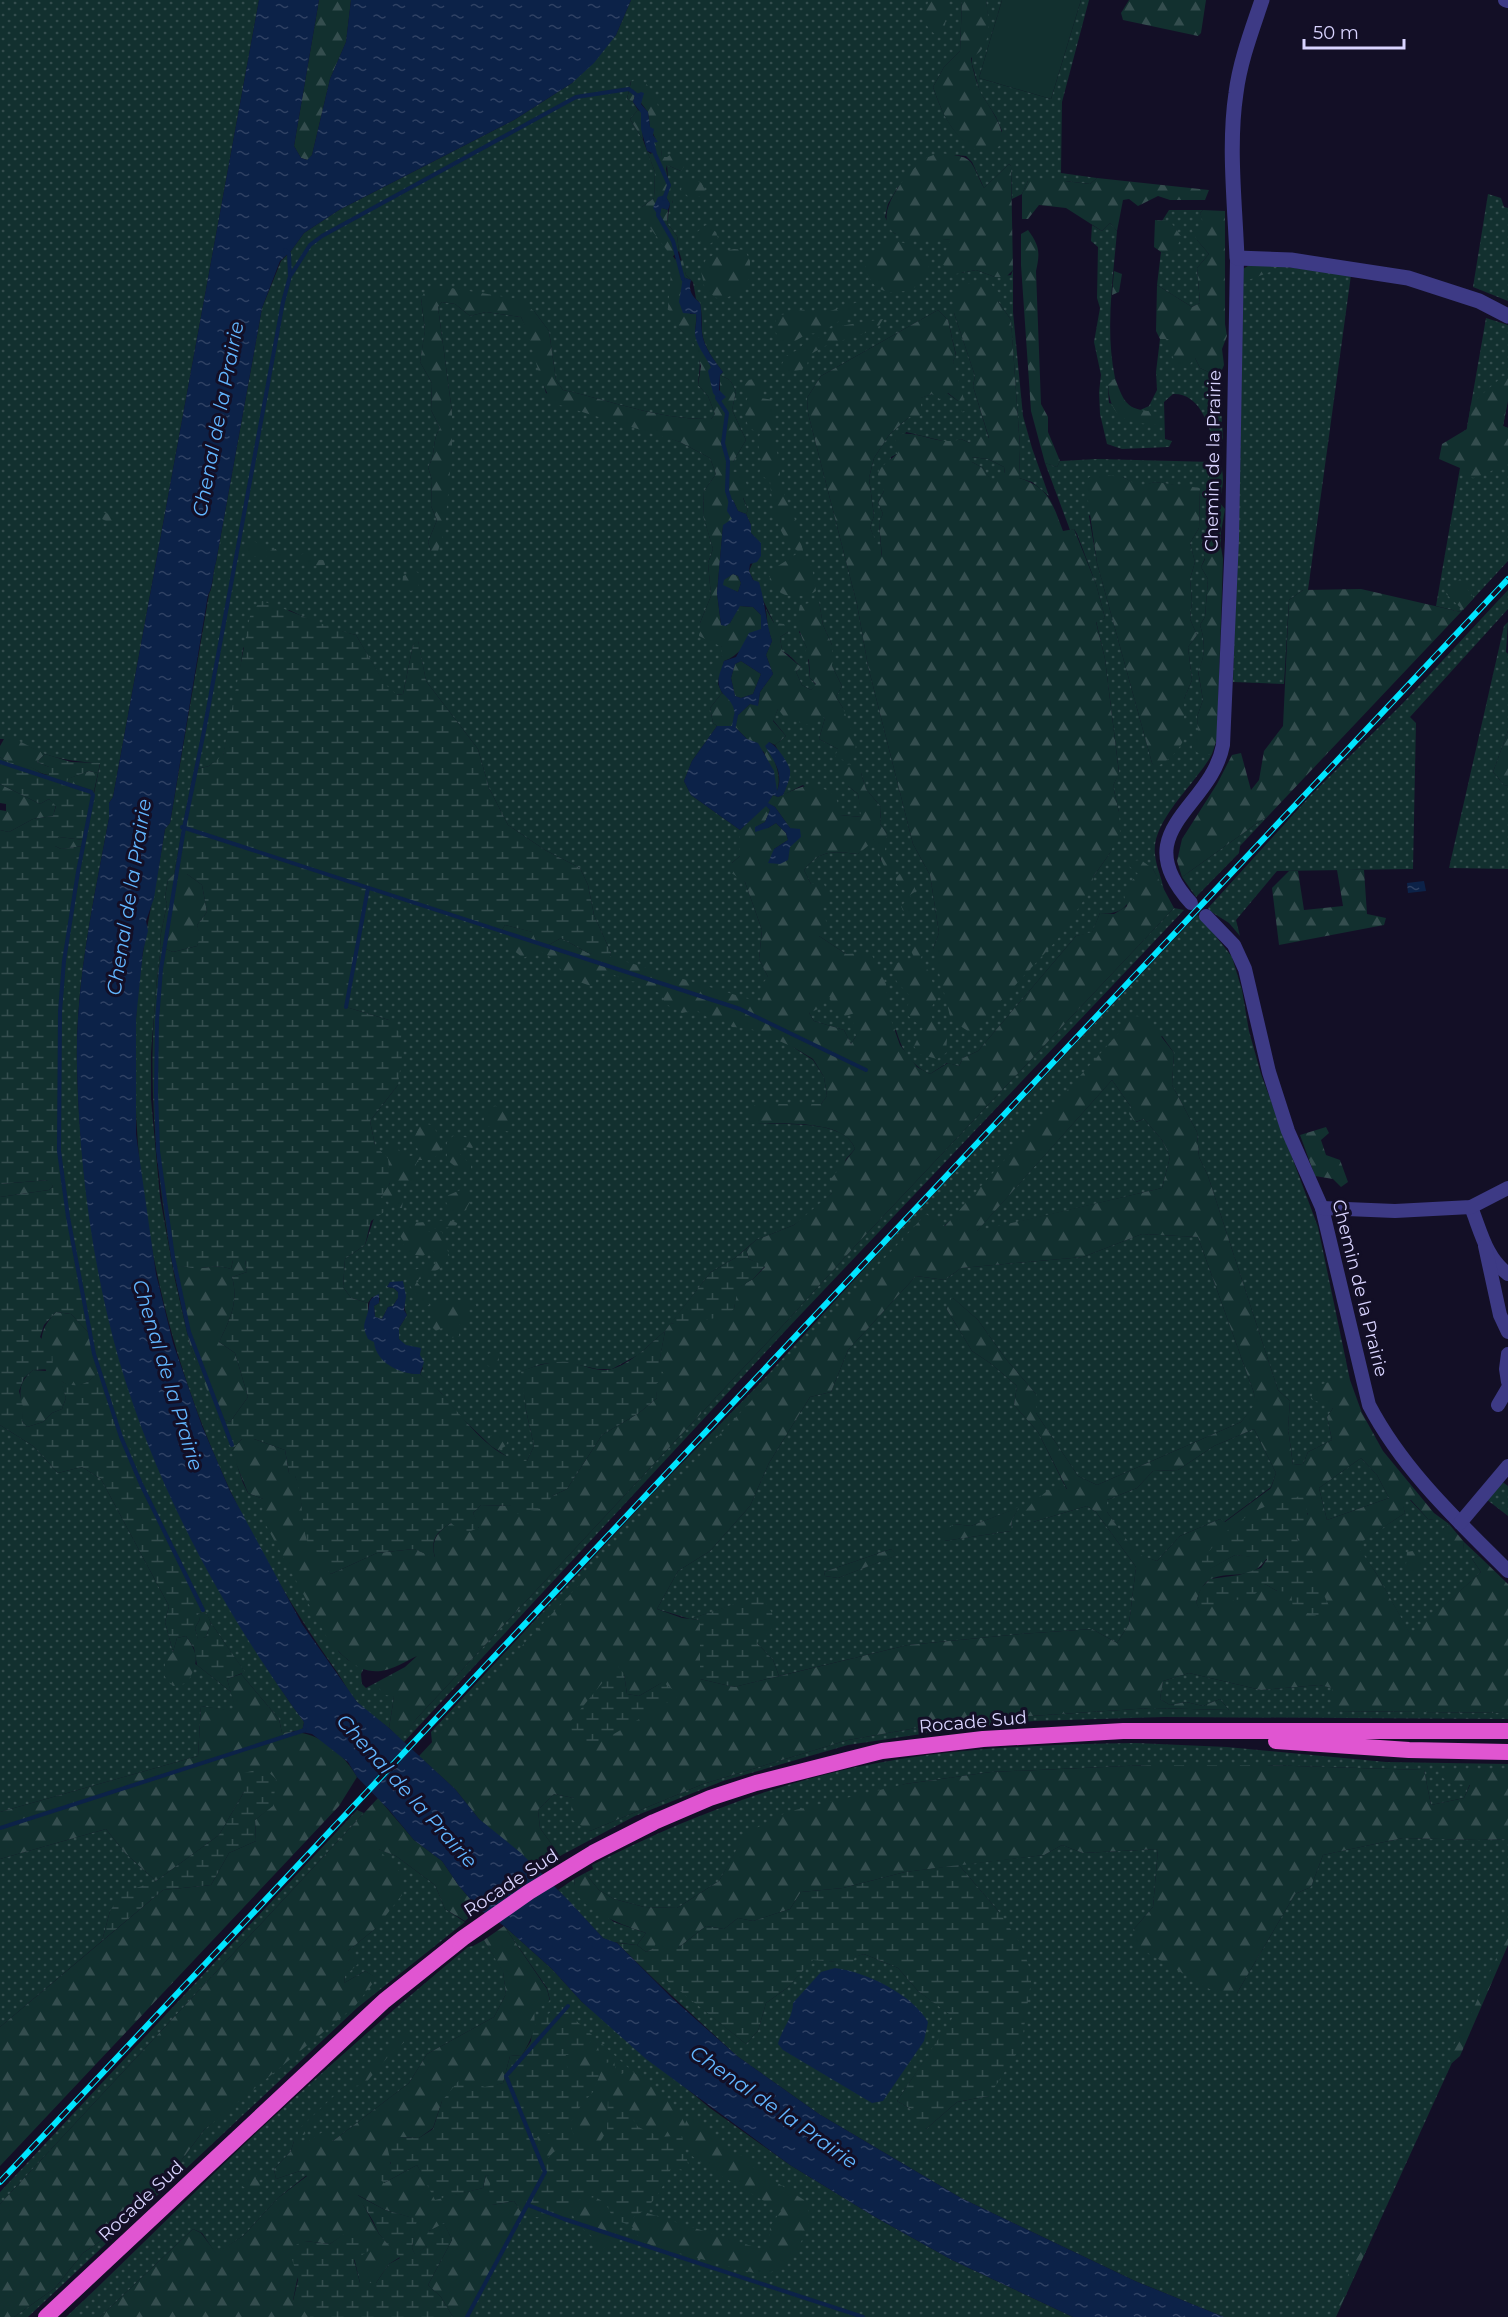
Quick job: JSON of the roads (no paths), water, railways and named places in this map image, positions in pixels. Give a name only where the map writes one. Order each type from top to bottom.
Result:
[{"type":"highway","name":"Rocade Sud","points":[[46,2317],[384,2001],[463,1938],[529,1892],[593,1853],[654,1822],[710,1798],[756,1783],[872,1754],[983,1739],[1122,1731],[1508,1731]]},
{"type":"highway","name":"Rocade Sud","points":[[1122,1731],[1409,1750],[1508,1752]]},
{"type":"street","name":"Chemin de la Prairie","points":[[1191,903],[1172,879],[1166,856],[1176,823],[1217,766],[1223,745],[1232,539],[1237,258],[1233,139],[1236,93],[1247,43],[1262,0]]},
{"type":"street","points":[[1237,258],[1291,260],[1408,278],[1479,302],[1508,315]]},
{"type":"street","name":"Chemin de la Prairie","points":[[1206,916],[1224,932],[1241,957],[1270,1076],[1288,1131],[1322,1208],[1369,1405],[1382,1432],[1416,1477],[1508,1571]]},
{"type":"street","points":[[1322,1208],[1395,1212],[1471,1207],[1508,1188]]},
{"type":"street","points":[[1471,1207],[1503,1299],[1508,1332]]},
{"type":"street","points":[[1485,1246],[1498,1266],[1508,1274]]},
{"type":"street","points":[[1508,1354],[1506,1369],[1508,1382]]},
{"type":"street","points":[[1498,1405],[1508,1388]]},
{"type":"street","points":[[1460,1523],[1508,1466]]},
{"type":"water","name":"Chenal de la Prairie","points":[[259,0],[319,0],[294,146],[301,158],[307,160],[312,155],[330,79],[346,42],[351,0],[631,0],[616,35],[594,63],[572,83],[514,120],[339,210],[304,233],[291,251],[280,261],[262,308],[208,595],[170,823],[165,829],[154,898],[146,921],[148,931],[143,951],[136,1019],[136,1134],[156,1274],[173,1343],[202,1426],[230,1491],[302,1624],[357,1702],[389,1728],[455,1789],[479,1819],[521,1853],[603,1938],[617,1943],[672,1998],[737,2056],[819,2114],[961,2198],[1135,2281],[1224,2317],[1073,2317],[952,2260],[875,2217],[790,2165],[646,2059],[582,2002],[552,1969],[504,1926],[479,1909],[442,1861],[414,1840],[357,1777],[348,1762],[312,1734],[302,1732],[304,1722],[220,1594],[173,1503],[153,1456],[119,1360],[94,1251],[84,1177],[78,1103],[79,1004],[92,910],[109,818],[109,803],[113,797]]},
{"type":"water","points":[[644,93],[641,104],[648,112],[650,127],[654,129],[653,135],[658,142],[652,143],[656,149],[655,154],[647,151],[641,129],[641,113],[633,102],[635,95]]},
{"type":"water","points":[[665,195],[670,204],[668,210],[662,208],[658,215],[653,208],[658,197]]},
{"type":"water","points":[[683,277],[691,280],[691,293],[700,303],[705,344],[723,372],[720,375],[719,390],[726,397],[720,402],[713,393],[708,371],[711,367],[696,338],[696,314],[683,313],[679,302]]},
{"type":"water","points":[[729,498],[733,500],[738,511],[746,514],[751,525],[751,533],[761,543],[761,556],[757,562],[750,564],[749,571],[753,580],[759,582],[772,641],[766,655],[773,674],[760,692],[758,706],[750,704],[735,718],[733,706],[720,689],[719,676],[724,661],[736,657],[749,633],[761,629],[761,615],[753,607],[740,606],[730,623],[726,626],[721,625],[717,593],[723,525],[732,519],[727,511]],"holes":[[[733,574],[738,576],[741,583],[738,592],[723,585],[724,580]],[[741,661],[761,674],[753,694],[741,698],[735,696],[731,678],[735,664]]]},
{"type":"water","points":[[717,726],[734,726],[747,739],[758,743],[774,771],[777,791],[779,773],[765,746],[769,742],[779,751],[789,767],[790,776],[783,795],[778,797],[773,795],[768,803],[775,807],[790,828],[800,829],[801,837],[790,847],[788,860],[780,864],[768,863],[774,849],[788,840],[786,833],[776,823],[755,832],[755,827],[765,822],[770,810],[766,806],[740,830],[691,795],[684,781],[692,761]]},
{"type":"water","points":[[1424,881],[1426,891],[1408,893],[1407,883]]},
{"type":"water","points":[[403,1281],[406,1296],[404,1310],[407,1315],[399,1328],[399,1339],[406,1345],[421,1348],[420,1355],[424,1362],[420,1374],[398,1370],[384,1362],[374,1342],[368,1339],[364,1329],[372,1298],[379,1294],[379,1303],[374,1306],[375,1317],[382,1319],[388,1307],[393,1306],[398,1298],[398,1292],[394,1288],[387,1287],[390,1282]]},
{"type":"water","points":[[835,1968],[860,1974],[887,1986],[911,2002],[928,2022],[924,2041],[883,2101],[872,2103],[783,2050],[778,2044],[791,2014],[793,2003],[821,1972]]},
{"type":"waterway","points":[[291,275],[310,245],[322,236],[576,97],[629,89],[639,97]]},
{"type":"waterway","points":[[651,138],[655,154],[669,185],[664,199]]},
{"type":"waterway","points":[[659,211],[658,215],[673,241],[683,279]]},
{"type":"waterway","points":[[232,1445],[189,1332],[173,1257],[158,1151],[157,1020],[161,969],[184,828],[283,302],[290,276],[289,253],[285,250]]},
{"type":"waterway","points":[[717,398],[727,413],[723,443],[728,461],[727,491],[730,500]]},
{"type":"waterway","points":[[734,726],[736,715]]},
{"type":"waterway","points":[[0,762],[91,792],[93,795],[64,961],[60,1012],[59,1151],[68,1217],[94,1354],[121,1437],[141,1484],[203,1610]]},
{"type":"waterway","points":[[182,827],[740,1009],[866,1070]]},
{"type":"waterway","points":[[346,1007],[368,888]]},
{"type":"waterway","points":[[0,1828],[305,1730]]},
{"type":"waterway","points":[[467,2317],[545,2172],[506,2076],[568,2006]]},
{"type":"waterway","points":[[528,2205],[564,2219],[863,2317]]},
{"type":"railway","points":[[0,2182],[1508,579]]}]
